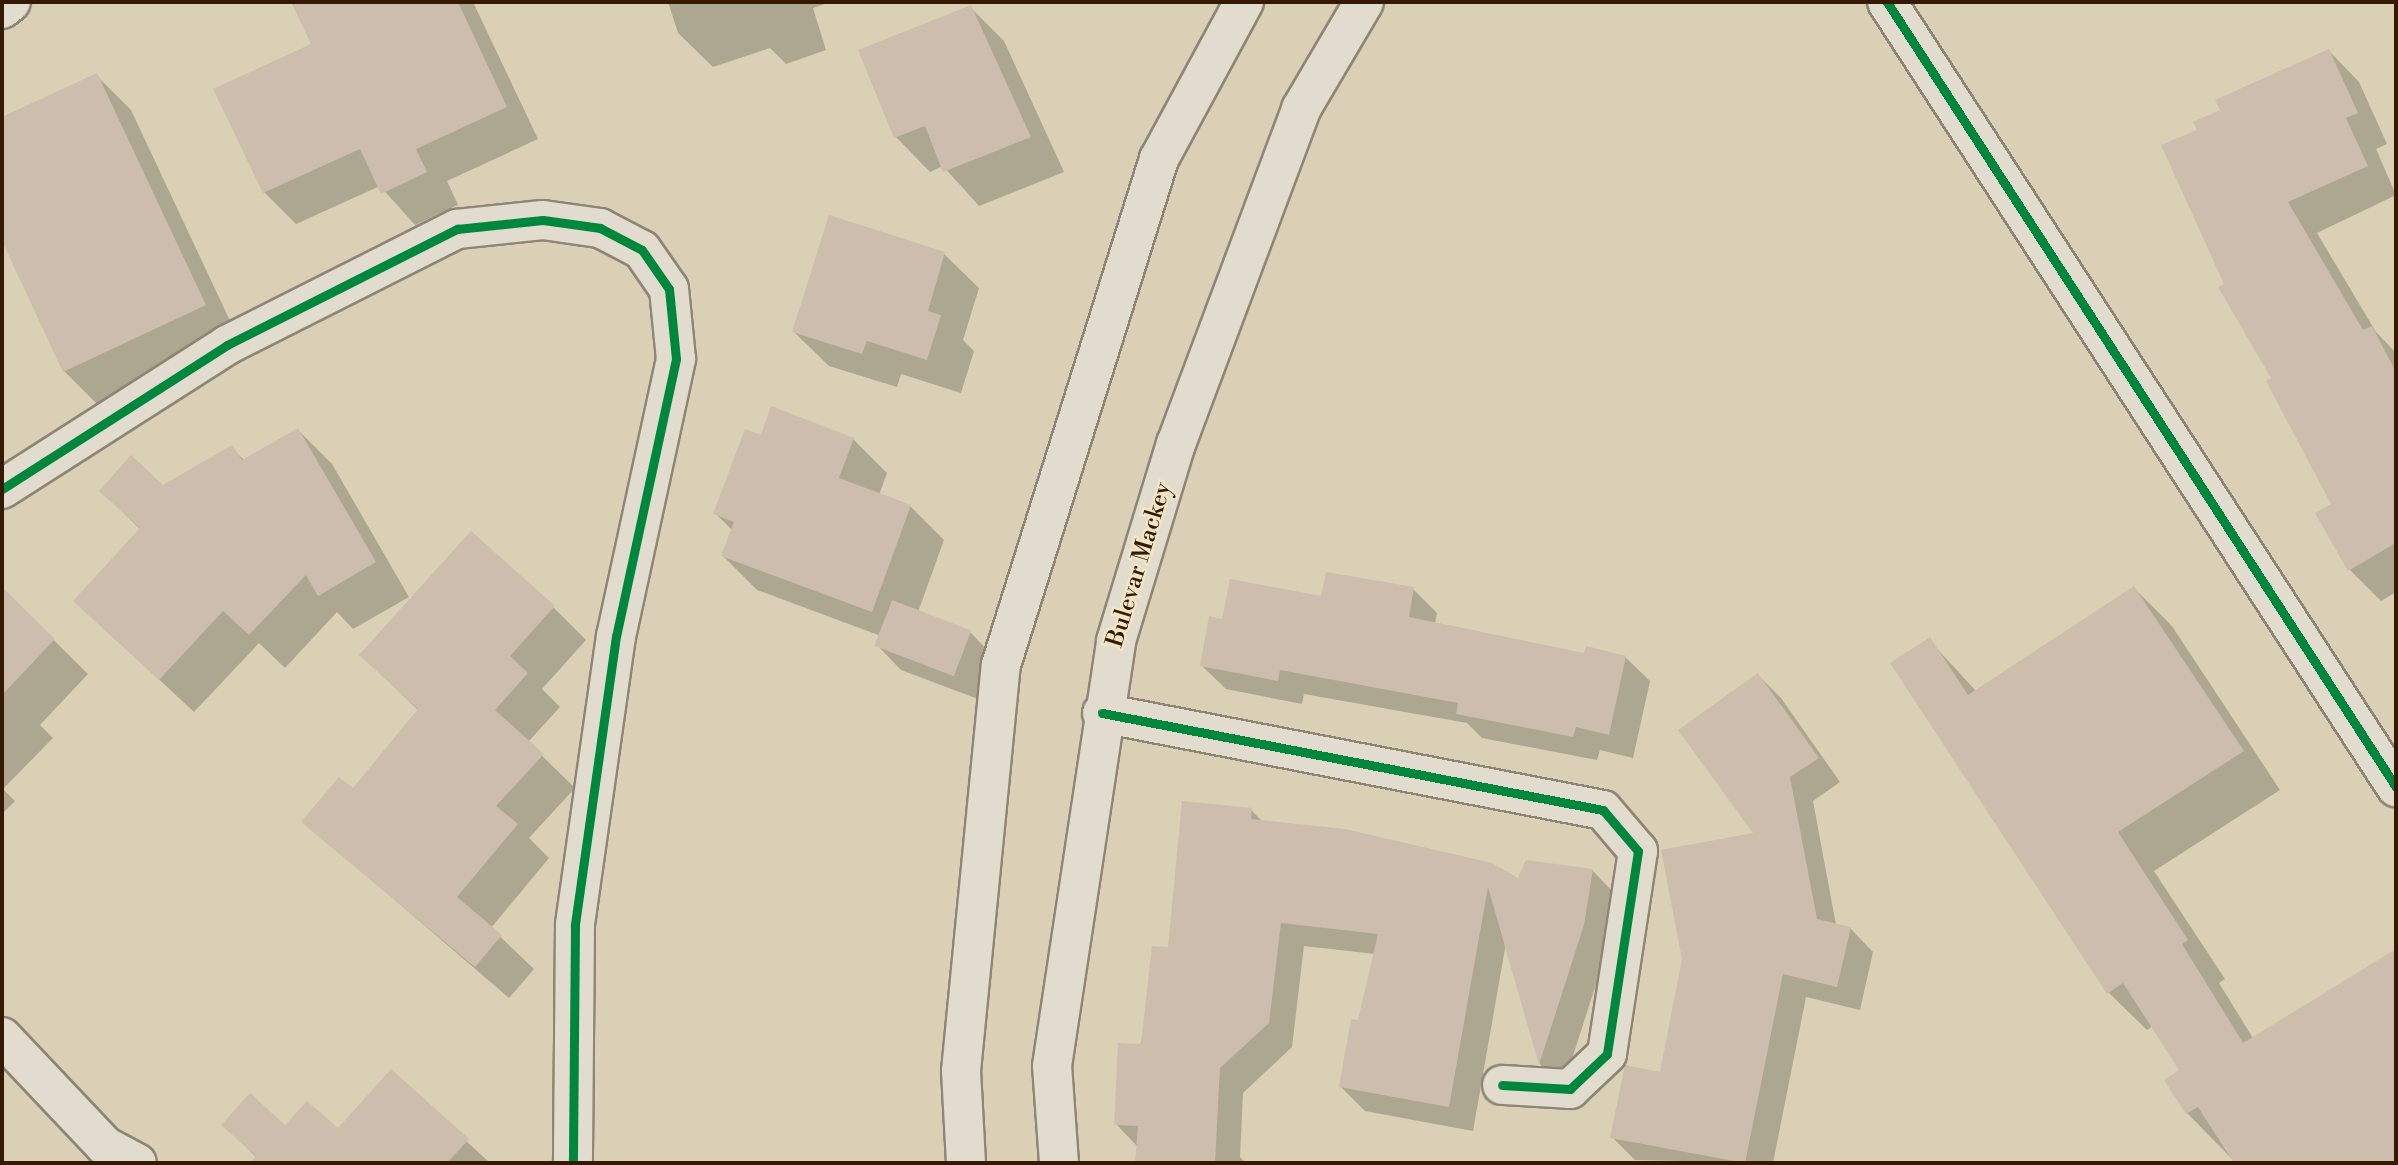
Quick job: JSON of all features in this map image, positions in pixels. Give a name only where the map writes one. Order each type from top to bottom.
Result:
[{"type":"street","points":[[2,9],[11,2]]},
{"type":"street","points":[[966,1163],[961,1071],[1001,665],[1159,159],[1244,2]]},
{"type":"street","name":"Bulevar Mackey","points":[[1059,1163],[1052,1066],[1102,713],[1116,641],[1176,444],[1301,109],[1364,2]]},
{"type":"street","points":[[1887,2],[2396,787]]},
{"type":"street","points":[[2,489],[228,345],[457,229],[543,220],[600,228],[642,250],[669,289],[676,359],[616,636],[575,925],[573,1163]]},
{"type":"street","points":[[1102,713],[1603,810],[1638,851],[1607,1054],[1570,1088],[1502,1085]]},
{"type":"street","points":[[2,1037],[105,1146],[136,1163]]},
{"type":"building","points":[[291,2],[458,2],[507,107],[416,149],[427,172],[381,194],[360,149],[263,193],[213,89],[311,44]]},
{"type":"building","points":[[971,5],[1031,137],[943,172],[925,126],[894,138],[858,50]]},
{"type":"building","points":[[2329,49],[2358,113],[2346,118],[2368,166],[2288,202],[2363,330],[2372,326],[2396,372],[2396,543],[2348,571],[2315,513],[2331,504],[2266,381],[2271,378],[2218,287],[2224,284],[2161,145],[2197,130],[2193,122],[2220,110],[2215,100]]},
{"type":"building","points":[[97,73],[206,305],[63,372],[2,241],[2,117]]},
{"type":"building","points":[[829,215],[945,252],[928,311],[941,315],[927,360],[867,341],[862,354],[792,332]]},
{"type":"building","points":[[771,406],[854,438],[839,478],[911,505],[872,612],[721,556],[734,522],[713,514],[745,429],[761,435]]},
{"type":"building","points":[[298,428],[376,562],[318,596],[306,575],[249,635],[223,611],[159,680],[73,601],[140,528],[99,491],[131,455],[163,485],[232,445],[242,460]]},
{"type":"building","points":[[471,531],[555,606],[510,656],[528,673],[495,710],[544,754],[496,806],[518,824],[457,897],[502,935],[475,967],[301,822],[339,777],[353,788],[418,709],[359,655]]},
{"type":"building","points":[[1326,572],[1414,587],[1409,617],[1584,653],[1586,646],[1626,656],[1609,735],[1576,727],[1573,737],[1456,714],[1458,703],[1280,670],[1278,681],[1200,666],[1209,616],[1222,619],[1230,579],[1321,596]]},
{"type":"building","points":[[2134,586],[2244,751],[2118,832],[2188,940],[2182,944],[2243,1043],[2396,949],[2396,1163],[2234,1163],[2198,1107],[2186,1114],[2164,1080],[2179,1070],[2123,983],[2107,994],[1890,663],[1930,637],[1968,695]]},
{"type":"building","points":[[2,587],[55,639],[2,695]]},
{"type":"building","points":[[892,600],[971,630],[954,676],[874,646]]},
{"type":"building","points":[[1758,673],[1819,758],[1790,777],[1817,919],[1851,927],[1837,987],[1783,974],[1745,1163],[1610,1138],[1625,1065],[1660,1072],[1682,959],[1661,850],[1753,833],[1678,730]]},
{"type":"building","points":[[1182,801],[1252,808],[1251,819],[1345,829],[1492,863],[1518,878],[1526,860],[1593,869],[1584,925],[1539,1065],[1488,887],[1449,1107],[1339,1087],[1351,1019],[1358,1020],[1378,934],[1281,923],[1269,1023],[1220,1068],[1215,1163],[1135,1163],[1138,1126],[1114,1125],[1118,1043],[1141,1044],[1152,946],[1168,947]]},
{"type":"building","points":[[391,1069],[469,1139],[447,1163],[250,1163],[256,1156],[221,1125],[250,1093],[285,1125],[307,1101],[338,1128]]},
{"type":"cycle path","points":[[1887,2],[2396,787]]},
{"type":"cycle path","points":[[2,489],[227,345],[457,229],[543,220],[600,228],[642,250],[669,289],[676,359],[616,636],[575,925],[573,1163]]},
{"type":"cycle path","points":[[1102,713],[1603,810],[1638,851],[1607,1054],[1570,1089],[1502,1085]]}]
